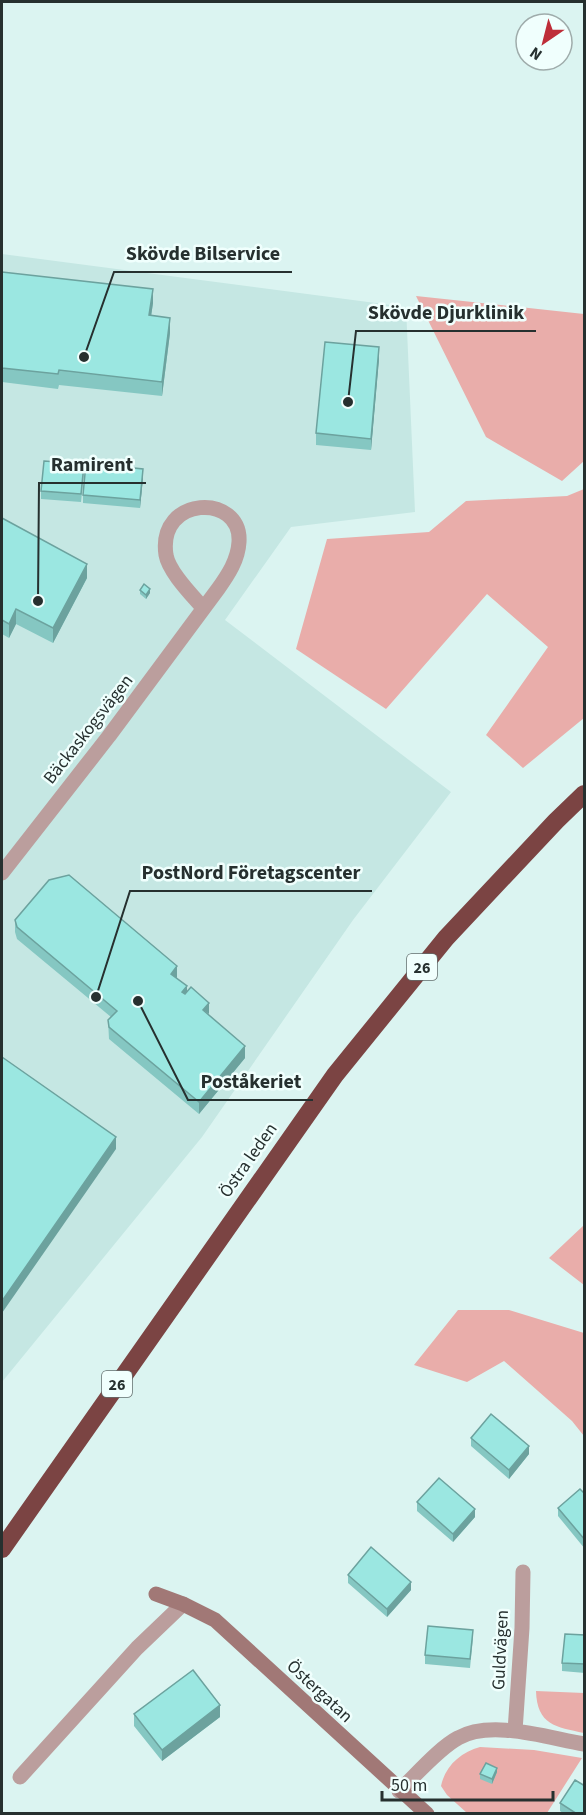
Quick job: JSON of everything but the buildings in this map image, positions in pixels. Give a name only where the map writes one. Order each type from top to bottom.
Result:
[{"type":"highway","name":"Östra leden","points":[[2,1549],[335,1075],[446,938],[556,821],[585,794]]},
{"type":"street","name":"Bäckaskogsvägen","points":[[2,873],[109,736],[229,573],[236,557],[239,541],[237,528],[228,516],[215,508],[200,506],[178,516],[170,528],[166,555],[172,569],[203,608]]},
{"type":"street","name":"Guldvägen","points":[[515,1731],[522,1628],[523,1572]]},
{"type":"street","name":"Östergatan","points":[[156,1594],[215,1620],[399,1791],[427,1814]]},
{"type":"street","points":[[20,1777],[137,1648],[183,1604]]},
{"type":"street","points":[[399,1791],[458,1738],[480,1731],[515,1731],[585,1744]]},
{"type":"shaded area","points":[[2,254],[406,307],[415,512],[291,527],[225,620],[451,792],[353,920],[202,1137],[2,1382]]},
{"type":"shaded area","points":[[416,296],[584,314],[584,461],[562,481],[486,437]]},
{"type":"shaded area","points":[[584,489],[584,718],[523,768],[486,735],[548,647],[487,594],[386,709],[296,649],[327,539],[429,532],[466,501],[567,496]]},
{"type":"shaded area","points":[[584,1225],[584,1285],[549,1258]]},
{"type":"shaded area","points":[[458,1310],[509,1310],[584,1333],[584,1436],[572,1421],[504,1361],[467,1382],[414,1365]]},
{"type":"shaded area","points":[[536,1691],[584,1693],[584,1733],[557,1726],[544,1718],[537,1702]]},
{"type":"shaded area","points":[[480,1747],[534,1750],[582,1758],[547,1813],[467,1813],[447,1795],[441,1786],[446,1772],[460,1756]]},
{"type":"place","name":"Skövde Bilservice","points":[[84,357]]},
{"type":"place","name":"Skövde Djurklinik","points":[[348,402]]},
{"type":"place","name":"Ramirent","points":[[38,601]]},
{"type":"place","name":"PostNord Företagscenter","points":[[96,997]]},
{"type":"place","name":"Poståkeriet","points":[[138,1001]]}]
